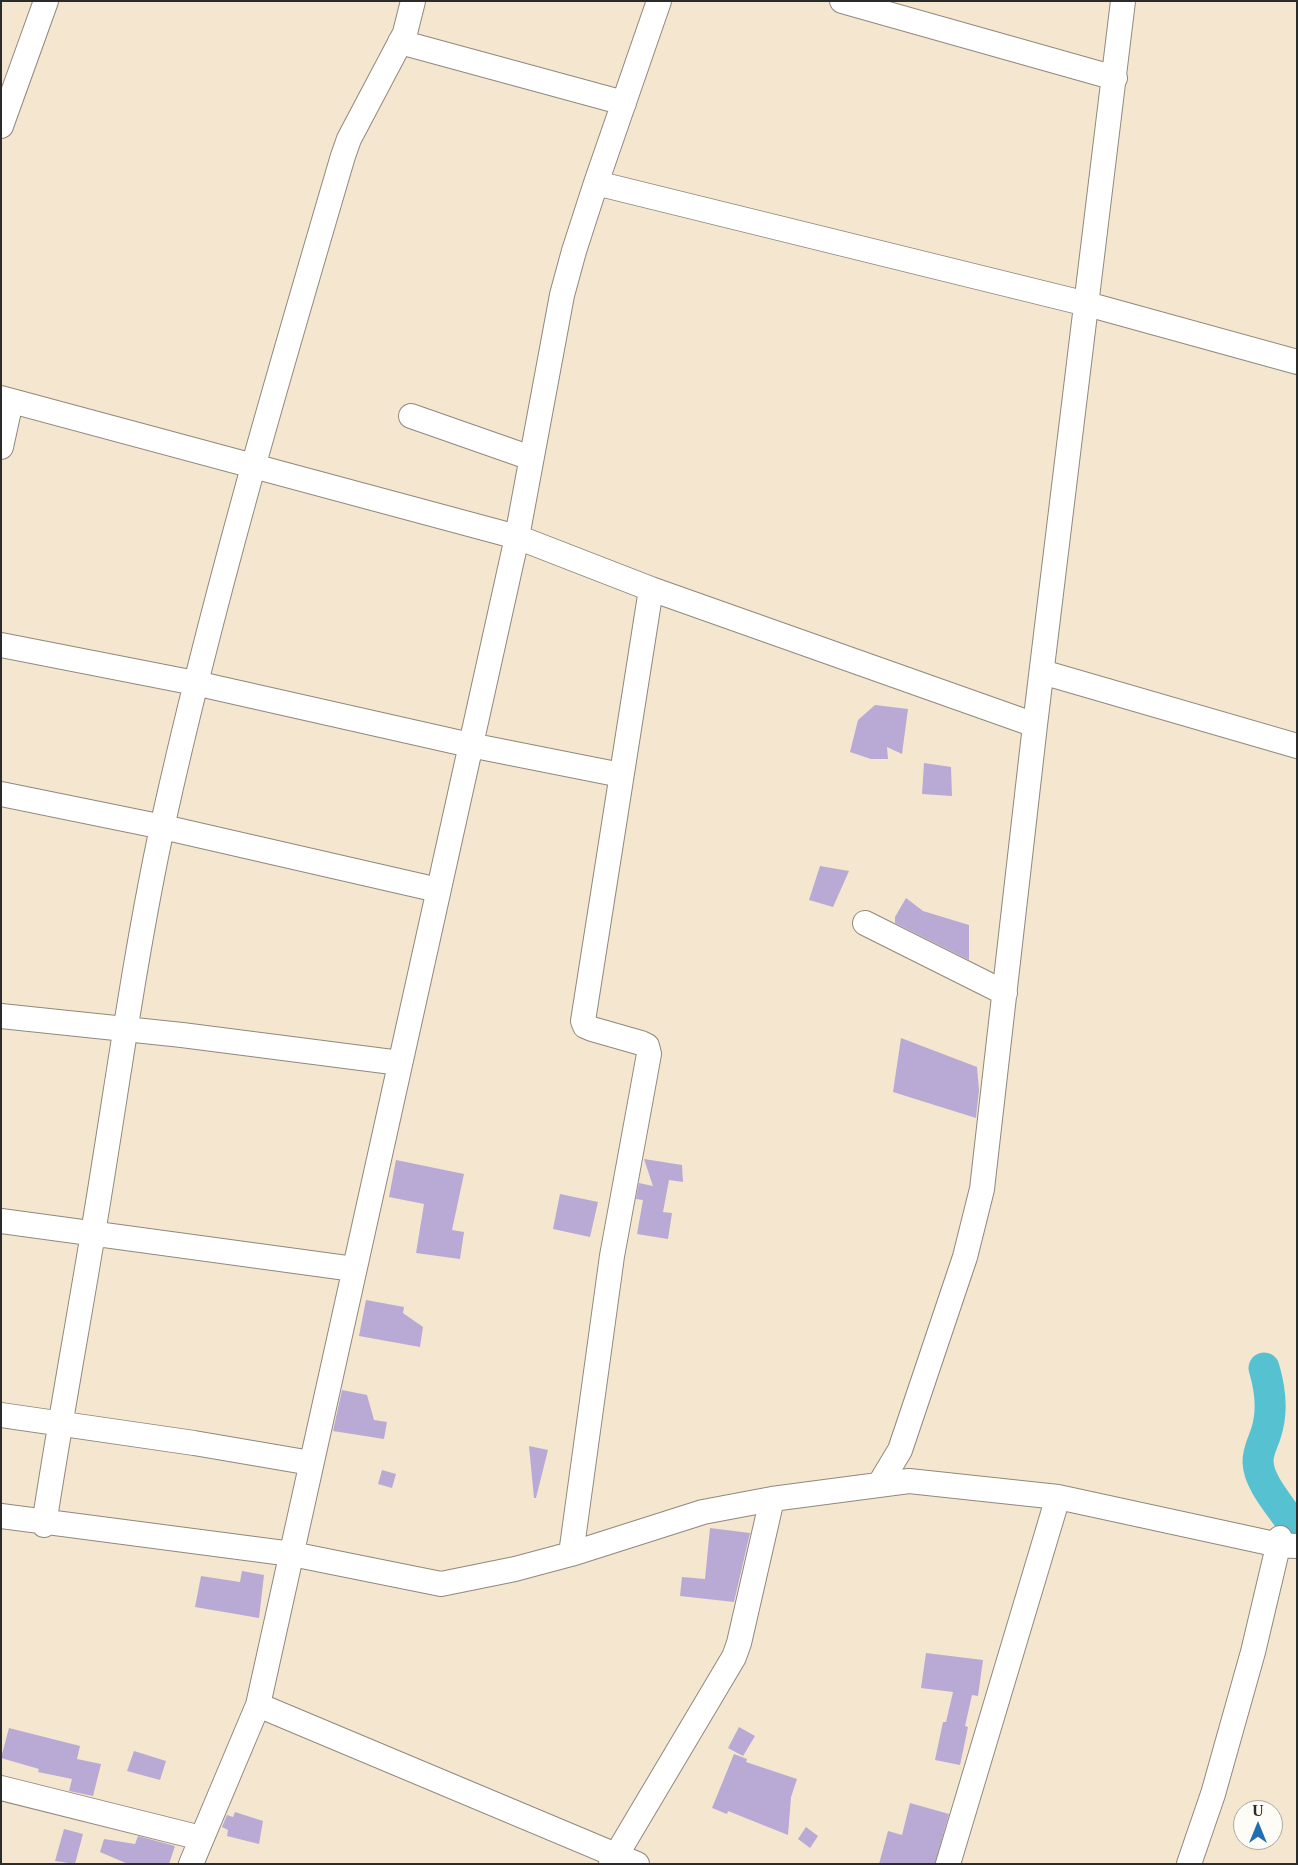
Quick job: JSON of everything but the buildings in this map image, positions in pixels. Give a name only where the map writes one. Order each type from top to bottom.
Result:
[{"type":"street","points":[[1,126],[6,96],[46,1]]},
{"type":"street","points":[[45,1523],[59,1422],[93,1232],[125,1029],[162,827],[195,683],[252,464],[343,156],[349,139],[405,33],[413,1]]},
{"type":"street","points":[[191,1864],[258,1705],[517,537],[567,274],[596,183],[659,1]]},
{"type":"street","points":[[842,1],[1115,78]]},
{"type":"street","points":[[878,1485],[900,1450],[965,1257],[982,1189],[1035,725],[1123,1]]},
{"type":"street","points":[[400,42],[624,103]]},
{"type":"street","points":[[596,183],[1087,304],[1297,362]]},
{"type":"street","points":[[1,447],[6,400],[252,464],[517,537],[651,589],[1035,725]]},
{"type":"street","points":[[412,416],[531,458]]},
{"type":"street","points":[[571,1554],[612,1256],[649,1054],[647,1046],[641,1043],[592,1030],[583,1021],[651,589]]},
{"type":"street","points":[[1,645],[195,683],[470,745],[621,775]]},
{"type":"street","points":[[1042,672],[1297,746]]},
{"type":"street","points":[[1,794],[162,827],[438,890]]},
{"type":"street","points":[[865,924],[1004,993]]},
{"type":"street","points":[[1,1016],[125,1029],[400,1063]]},
{"type":"street","points":[[1,1221],[354,1269]]},
{"type":"street","points":[[1,1415],[59,1422],[311,1463]]},
{"type":"street","points":[[1,1516],[292,1554],[440,1584],[479,1577],[571,1554],[682,1517],[772,1499],[909,1481],[936,1482],[1058,1497],[1285,1543],[1213,1794],[1189,1864]]},
{"type":"street","points":[[948,1864],[1058,1497]]},
{"type":"street","points":[[258,1705],[621,1861],[734,1657],[739,1643],[772,1499]]},
{"type":"street","points":[[1,1788],[201,1838]]},
{"type":"waterway","points":[[1264,1368],[1268,1384],[1270,1408],[1268,1425],[1258,1462],[1263,1480],[1268,1489],[1297,1532]]}]
